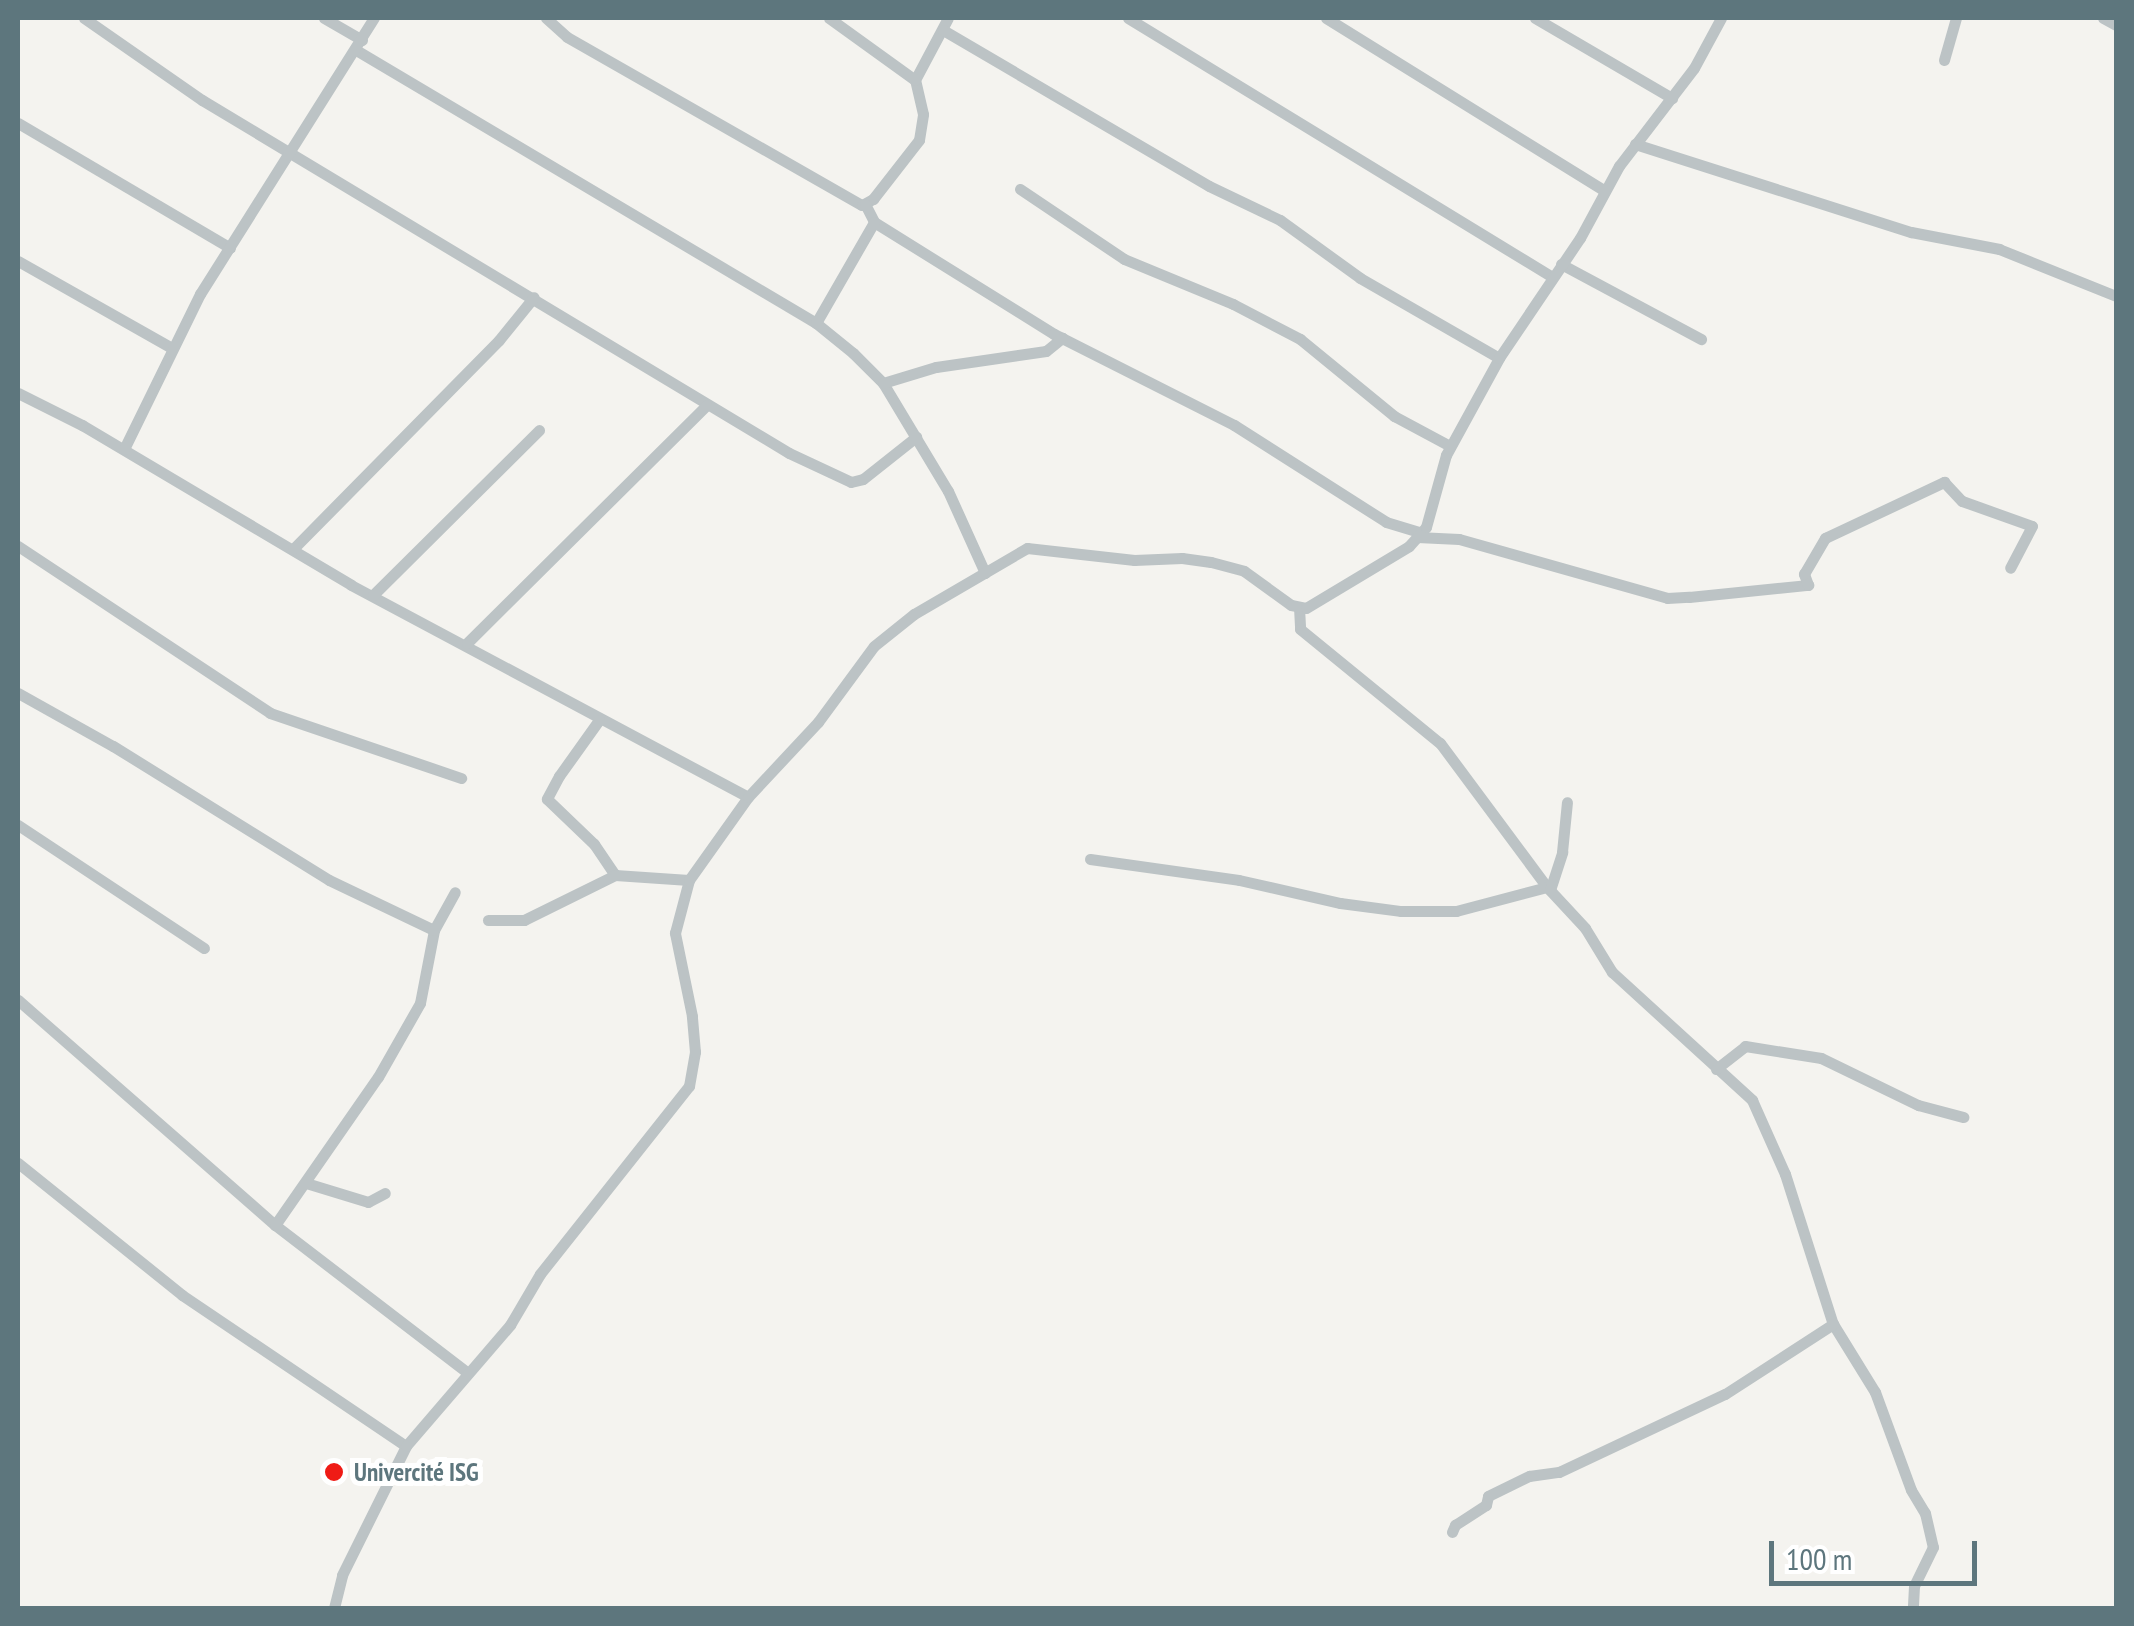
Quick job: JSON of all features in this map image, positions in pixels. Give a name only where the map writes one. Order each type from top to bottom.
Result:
[{"type":"street","points":[[84,18],[202,100],[392,217],[534,297],[706,406],[851,482],[863,479],[916,438]]},
{"type":"street","points":[[324,18],[359,45],[816,323],[882,383],[948,490],[985,573]]},
{"type":"street","points":[[124,450],[172,348],[374,18]]},
{"type":"street","points":[[546,18],[568,37],[865,204],[874,222],[1062,338],[1234,425],[1386,522],[1420,535],[1459,540],[1666,598],[1689,598],[1808,585],[1804,574],[1825,538],[1944,482],[1962,501],[2032,526],[2010,568]]},
{"type":"street","points":[[830,18],[914,80],[923,114],[919,140],[865,204]]},
{"type":"street","points":[[914,80],[948,18]]},
{"type":"street","points":[[1128,18],[1550,276]]},
{"type":"street","points":[[1326,18],[1603,190]]},
{"type":"street","points":[[1535,18],[1672,98]]},
{"type":"street","points":[[334,1608],[342,1574],[406,1446],[510,1324],[540,1274],[688,1086],[695,1052],[692,1016],[675,933],[689,880],[748,797],[818,722],[874,646],[914,614],[1036,548],[1134,560],[1182,558],[1244,571],[1299,607],[1320,603],[1420,535],[1450,446],[1500,358],[1550,276],[1580,238],[1603,190],[1672,98],[1720,18]]},
{"type":"street","points":[[1944,60],[1956,18]]},
{"type":"street","points":[[2104,18],[2116,25]]},
{"type":"street","points":[[942,30],[1209,186],[1280,220],[1360,278],[1500,358]]},
{"type":"street","points":[[18,124],[230,248]]},
{"type":"street","points":[[1635,144],[1911,232],[2000,250],[2116,296]]},
{"type":"street","points":[[1020,190],[1124,259],[1234,304],[1300,339],[1394,416],[1450,446]]},
{"type":"street","points":[[816,323],[874,222]]},
{"type":"street","points":[[18,261],[172,348]]},
{"type":"street","points":[[1561,264],[1701,339]]},
{"type":"street","points":[[293,549],[499,340],[534,297]]},
{"type":"street","points":[[882,383],[936,367],[1046,351],[1062,338]]},
{"type":"street","points":[[18,393],[373,595],[748,797]]},
{"type":"street","points":[[467,643],[706,406]]},
{"type":"street","points":[[373,595],[539,430]]},
{"type":"street","points":[[18,546],[270,713],[461,778]]},
{"type":"street","points":[[1299,607],[1300,629],[1440,743],[1548,888],[1586,928],[1612,972],[1752,1100],[1785,1174],[1834,1324],[1875,1392],[1911,1490],[1925,1513],[1933,1547],[1914,1586],[1914,1608]]},
{"type":"street","points":[[18,693],[113,746],[329,880],[434,930]]},
{"type":"street","points":[[599,720],[558,776],[547,800],[594,844],[615,875]]},
{"type":"street","points":[[1548,888],[1562,852],[1567,802]]},
{"type":"street","points":[[18,825],[204,948]]},
{"type":"street","points":[[1090,859],[1238,880],[1340,903],[1401,910],[1456,911],[1548,888]]},
{"type":"street","points":[[488,920],[524,920],[615,875],[689,880]]},
{"type":"street","points":[[275,1225],[378,1077],[420,1003],[434,930],[455,892]]},
{"type":"street","points":[[18,1000],[275,1225],[468,1373]]},
{"type":"street","points":[[1716,1070],[1744,1046],[1821,1058],[1918,1105],[1963,1117]]},
{"type":"street","points":[[18,1163],[182,1296],[406,1446]]},
{"type":"street","points":[[306,1183],[368,1202],[385,1193]]},
{"type":"street","points":[[1452,1532],[1455,1524],[1486,1505],[1488,1496],[1530,1476],[1559,1472],[1725,1394],[1834,1324]]},
{"type":"place","name":"Univercité ISG","points":[[334,1472]]}]
